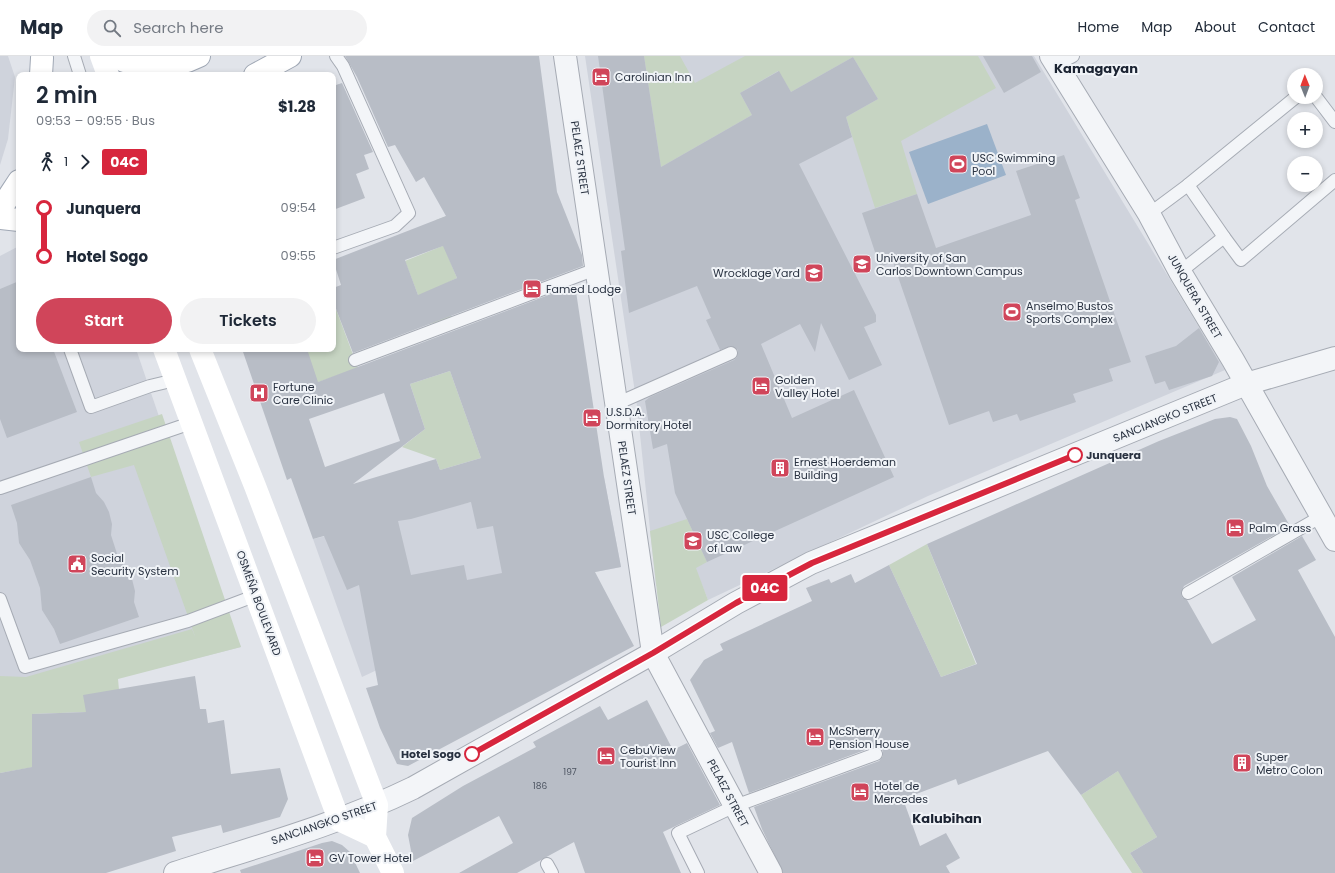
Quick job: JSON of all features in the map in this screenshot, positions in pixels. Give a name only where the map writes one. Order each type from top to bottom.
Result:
[{"type":"main road","points":[[101,56],[107,72]]},
{"type":"main road","points":[[114,56],[129,63],[159,67],[178,64],[199,56]]},
{"type":"main road","points":[[261,72],[290,56]]},
{"type":"main road","points":[[0,212],[16,186]]},
{"type":"main road","points":[[0,212],[16,204]]},
{"type":"main road","points":[[0,218],[16,220]]},
{"type":"main road","name":"OSMEÑA BOULEVARD","points":[[165,352],[257,595],[339,820]]},
{"type":"main road","points":[[201,352],[256,486],[377,805],[375,837],[393,873]]},
{"type":"main road","points":[[339,820],[375,837]]},
{"type":"street","name":"PELAEZ STREET","points":[[564,56],[653,653],[771,873]]},
{"type":"street","name":"JUNQUERA STREET","points":[[1060,59],[1149,214],[1180,272],[1233,360],[1335,540]]},
{"type":"street","name":"SANCIANGKO STREET","points":[[175,873],[339,820],[377,805],[413,788],[653,653],[736,603],[812,563],[1246,384],[1335,358]]},
{"type":"lane","points":[[74,56],[79,72]]},
{"type":"lane","points":[[336,56],[343,66],[409,213],[395,226],[336,247]]},
{"type":"lane","points":[[1149,214],[1188,185],[1287,104]]},
{"type":"lane","points":[[1321,104],[1335,122]]},
{"type":"lane","points":[[1188,185],[1241,260],[1335,180]]},
{"type":"lane","points":[[1180,272],[1224,237]]},
{"type":"lane","points":[[355,360],[596,269]]},
{"type":"lane","points":[[71,352],[91,407],[150,386],[175,380]]},
{"type":"lane","points":[[616,404],[731,353]]},
{"type":"lane","points":[[0,488],[191,423]]},
{"type":"lane","points":[[1188,593],[1322,516]]},
{"type":"lane","points":[[0,599],[25,667],[188,621],[257,595]]},
{"type":"lane","points":[[698,873],[678,833],[735,806],[876,754]]},
{"type":"shaded area","points":[[0,56],[8,56],[15,77],[8,139],[0,165]]},
{"type":"shaded area","name":"University of San Carlos Downtown Campus","points":[[585,56],[1034,56],[1225,370],[928,496],[708,600],[695,568],[656,586],[637,406]]},
{"type":"shaded area","name":"Social Security System","points":[[16,248],[16,352],[137,352],[224,607],[241,647],[0,708],[0,256]]},
{"type":"shaded area","points":[[604,477],[621,567],[580,575],[362,677],[313,539],[471,502]]},
{"type":"green space","points":[[644,56],[680,56],[695,83],[745,56],[978,56],[996,88],[901,141],[917,194],[875,208],[846,117],[878,99],[853,57],[791,92],[778,71],[740,93],[752,115],[661,167]]},
{"type":"green space","points":[[447,216],[456,233],[474,225],[479,234],[445,249],[457,278],[439,287],[453,320],[429,324],[405,261],[445,245],[436,220]]},
{"type":"green space","points":[[336,309],[358,368],[313,384],[308,352],[336,352]]},
{"type":"green space","points":[[450,371],[481,458],[440,470],[436,459],[402,447],[425,429],[410,384]]},
{"type":"green space","points":[[162,414],[241,647],[118,679],[119,690],[86,712],[32,714],[32,745],[74,744],[62,762],[0,773],[0,676],[26,677],[192,629],[196,639],[134,465],[91,477],[79,442]]},
{"type":"green space","points":[[687,519],[707,562],[696,568],[708,600],[661,627],[650,531]]},
{"type":"green space","points":[[927,544],[976,664],[941,677],[889,565]]},
{"type":"green space","points":[[1121,769],[1123,778],[1157,837],[1130,853],[1143,873],[1132,873],[1081,795]]},
{"type":"water","name":"USC Swimming Pool","points":[[987,124],[1006,175],[928,204],[909,152]]},
{"type":"building","points":[[345,56],[539,56],[557,192],[582,255],[583,266],[353,353],[336,309],[336,287],[341,285],[336,269],[336,259],[446,216],[424,177],[416,182],[395,145],[388,147],[357,77]],"holes":[[[443,246],[457,278],[418,295],[405,260]]]},
{"type":"building","points":[[598,56],[644,56],[661,167],[752,115],[740,93],[779,71],[791,92],[853,57],[878,99],[846,117],[852,137],[799,164],[876,315],[876,322],[864,327],[882,365],[849,380],[821,323],[815,352],[800,324],[761,344],[792,418],[854,390],[894,477],[707,562],[675,493],[667,444],[653,449],[645,401],[650,397],[734,360],[737,357],[738,350],[731,346],[720,350],[706,320],[711,318],[697,286],[629,313],[621,251],[625,250]]},
{"type":"building","points":[[983,56],[1032,56],[1041,72],[1004,93]]},
{"type":"building","points":[[342,83],[373,152],[364,155],[369,169],[356,174],[365,198],[336,209],[336,85]]},
{"type":"building","name":"Anselmo Bustos Sports Complex","points":[[1064,155],[1080,198],[1075,200],[1131,362],[1109,369],[1113,381],[1073,394],[1076,402],[1020,421],[1017,414],[993,422],[989,411],[949,425],[893,262],[880,267],[862,213],[917,194],[936,248],[1031,215],[1016,171]]},
{"type":"building","points":[[16,282],[16,352],[54,352],[77,412],[7,438],[0,419],[0,289]]},
{"type":"building","points":[[575,285],[604,477],[621,567],[595,572],[634,646],[408,766],[397,764],[380,728],[366,688],[378,685],[359,585],[347,590],[324,536],[313,539],[291,478],[287,480],[243,352],[308,352],[318,382]],"holes":[[[450,371],[481,458],[440,470],[436,459],[353,484],[425,429],[410,384]],[[384,393],[400,441],[325,467],[309,419]],[[471,502],[477,529],[493,526],[502,573],[467,580],[464,565],[411,575],[398,521],[411,519]]]},
{"type":"building","points":[[1199,328],[1219,362],[1212,376],[1169,390],[1165,381],[1155,384],[1145,356],[1176,346]]},
{"type":"building","points":[[1230,417],[1237,419],[1251,446],[1267,486],[1290,526],[1184,586],[1181,593],[1182,597],[1187,600],[1212,644],[1256,620],[1232,577],[1302,536],[1316,560],[1298,570],[1335,637],[1335,873],[1143,873],[1130,853],[1157,837],[1118,771],[1081,795],[1048,751],[958,785],[956,779],[903,799],[920,846],[946,833],[960,858],[946,866],[950,873],[783,873],[762,829],[754,807],[879,761],[883,756],[883,751],[878,747],[873,747],[749,793],[732,742],[718,748],[710,733],[715,731],[690,680],[704,660],[723,650],[720,644],[812,601],[806,588],[829,579],[831,583],[851,574],[855,583],[889,565],[941,677],[977,664],[927,544],[1159,441],[1215,419]]},
{"type":"building","name":"Social Security System","points":[[91,477],[96,493],[104,502],[109,512],[112,524],[111,535],[119,560],[126,568],[132,579],[135,591],[134,602],[139,617],[60,644],[54,629],[42,610],[40,588],[30,560],[19,543],[17,523],[11,505]]},
{"type":"building","points":[[195,676],[200,709],[206,709],[208,723],[224,720],[231,774],[280,768],[288,799],[280,817],[223,833],[221,825],[172,837],[176,851],[106,873],[0,873],[0,773],[32,767],[32,714],[86,712],[83,695]]},
{"type":"building","points":[[647,700],[673,750],[687,743],[720,805],[663,832],[681,873],[585,873],[574,842],[517,873],[459,873],[513,843],[499,816],[413,861],[408,835],[412,818],[463,786],[536,747],[533,742],[600,706],[608,720]]},
{"type":"building","name":"GV Tower Hotel","points":[[332,841],[342,845],[350,852],[360,873],[241,873],[240,870],[322,843]]},
{"type":"bus line","name":"04C","points":[[472,754],[653,653],[736,603],[812,563],[1075,455]]},
{"type":"place","name":"Carolinian Inn","points":[[601,77]]},
{"type":"place","name":"USC Swimming Pool","points":[[958,164]]},
{"type":"place","name":"University of San Carlos Downtown Campus","points":[[862,264]]},
{"type":"place","name":"Wrocklage Yard","points":[[814,273]]},
{"type":"place","name":"Famed Lodge","points":[[532,289]]},
{"type":"place","name":"Anselmo Bustos Sports Complex","points":[[1012,312]]},
{"type":"place","name":"Golden Valley Hotel","points":[[761,386]]},
{"type":"place","name":"Fortune Care Clinic","points":[[259,393]]},
{"type":"place","name":"U.S.D.A. Dormitory Hotel","points":[[592,418]]},
{"type":"place","name":"Junquera","points":[[1075,455]]},
{"type":"place","name":"Ernest Hoerdeman Building","points":[[780,468]]},
{"type":"place","name":"Palm Grass","points":[[1235,528]]},
{"type":"place","name":"USC College of Law","points":[[693,541]]},
{"type":"place","name":"Social Security System","points":[[77,564]]},
{"type":"place","name":"McSherry Pension House","points":[[815,737]]},
{"type":"place","name":"Hotel Sogo","points":[[472,754]]},
{"type":"place","name":"CebuView Tourist Inn","points":[[606,756]]},
{"type":"place","name":"Super Metro Colon","points":[[1242,763]]},
{"type":"place","name":"Hotel de Mercedes","points":[[860,792]]},
{"type":"place","name":"GV Tower Hotel","points":[[315,858]]},
{"type":"district","name":"Kamagayan","points":[[1096,68]]},
{"type":"district","name":"Kalubihan","points":[[947,818]]}]
